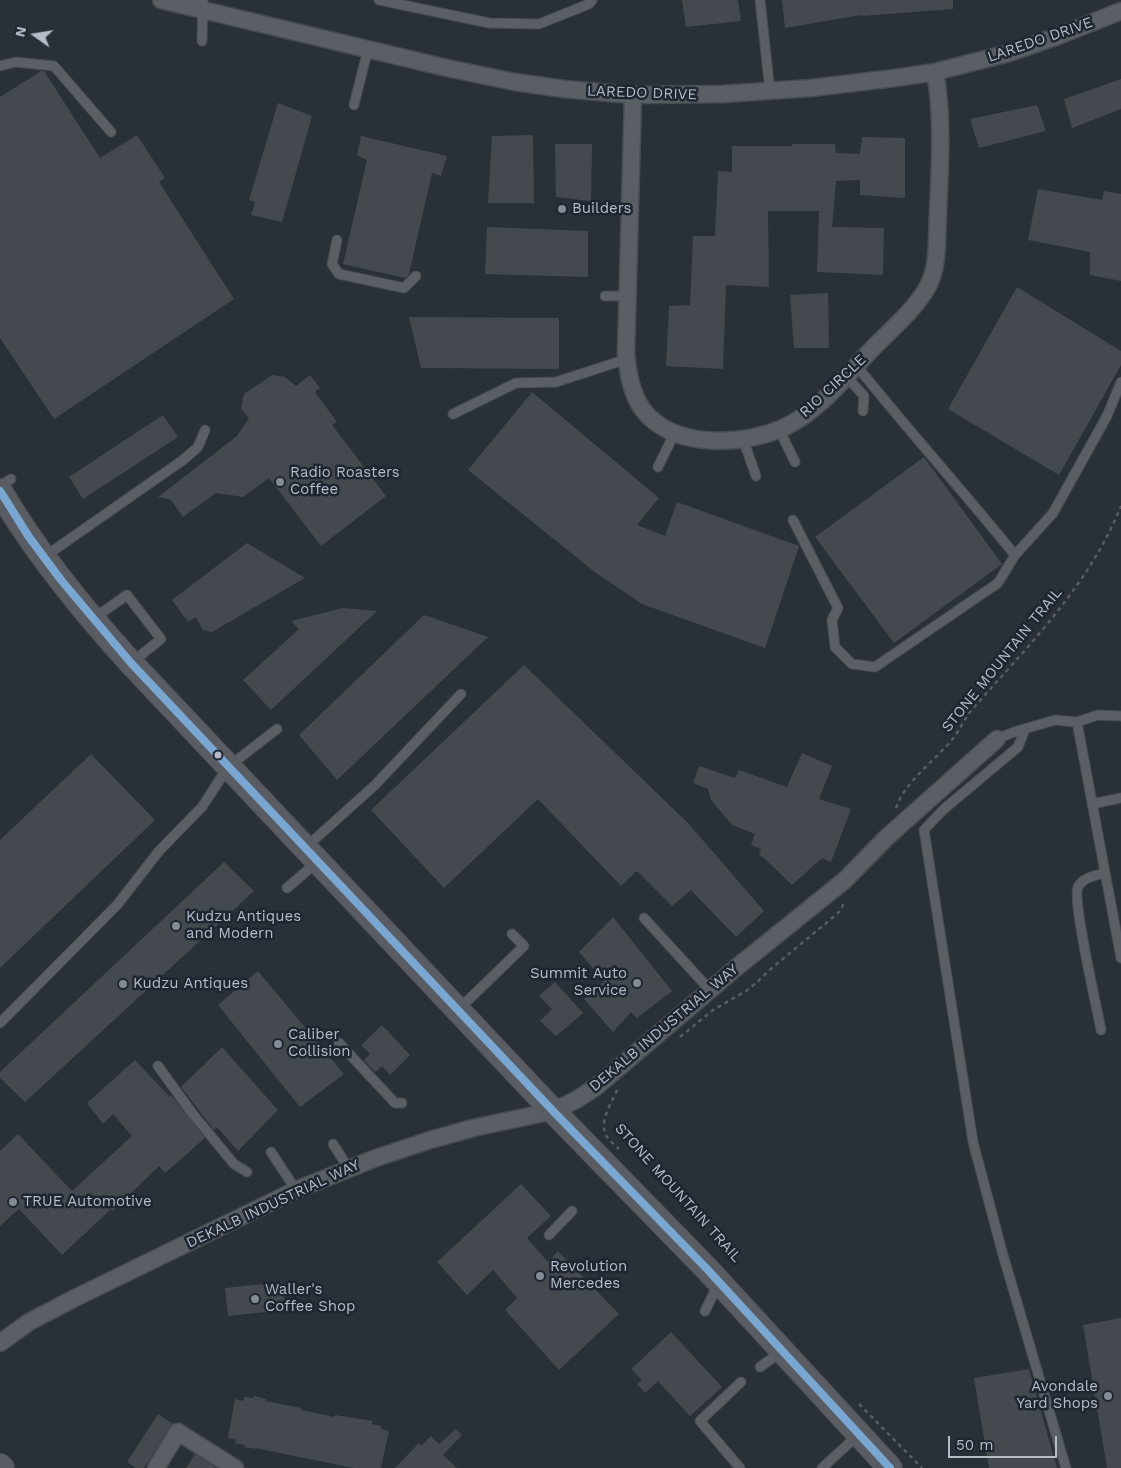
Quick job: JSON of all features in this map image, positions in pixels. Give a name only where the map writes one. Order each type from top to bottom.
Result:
[{"type":"main road","points":[[6,485],[28,535],[92,619],[131,663],[178,709],[228,767],[311,855],[719,1282],[889,1468]]},
{"type":"street","name":"LAREDO DRIVE","points":[[161,0],[202,5],[368,49],[515,82],[564,89],[634,95],[722,94],[770,91],[935,72],[1009,53],[1121,11]]},
{"type":"street","name":"RIO CIRCLE","points":[[634,95],[627,359],[631,384],[643,409],[652,419],[665,428],[692,438],[711,440],[743,439],[756,437],[779,429],[799,419],[814,408],[920,299],[927,287],[935,265],[941,238],[940,117],[939,94],[935,72]]},
{"type":"street","name":"DEKALB INDUSTRIAL WAY","points":[[0,1343],[29,1322],[73,1299],[296,1190],[376,1158],[430,1140],[473,1128],[554,1111],[576,1100],[596,1086],[845,880],[886,838],[997,739]]},
{"type":"street","points":[[156,1468],[178,1432],[236,1468]]},
{"type":"lane","points":[[379,0],[489,23],[539,24],[589,4],[592,0]]},
{"type":"lane","points":[[760,0],[770,91]]},
{"type":"lane","points":[[202,5],[204,19],[202,41]]},
{"type":"lane","points":[[354,105],[368,49]]},
{"type":"lane","points":[[0,66],[16,62],[54,66],[111,132]]},
{"type":"lane","points":[[337,240],[332,264],[339,274],[404,288],[416,276]]},
{"type":"lane","points":[[605,296],[628,296]]},
{"type":"lane","points":[[453,414],[516,383],[556,382],[627,359]]},
{"type":"lane","points":[[851,370],[864,396],[863,410]]},
{"type":"lane","points":[[851,370],[901,421],[952,478],[1015,555]]},
{"type":"lane","points":[[793,520],[838,608],[832,620],[835,647],[852,664],[875,667],[998,583],[1015,555],[1053,513],[1107,416],[1121,382]]},
{"type":"lane","points":[[779,429],[795,462]]},
{"type":"lane","points":[[44,557],[182,460],[198,447],[205,430]]},
{"type":"lane","points":[[658,467],[675,432]]},
{"type":"lane","points":[[743,439],[756,476]]},
{"type":"lane","points":[[0,486],[6,485]]},
{"type":"lane","points":[[92,619],[127,595],[161,638],[131,663]]},
{"type":"lane","points":[[287,888],[311,855],[374,785],[462,694]]},
{"type":"lane","points":[[997,739],[1055,720],[1077,722],[1098,715],[1121,716]]},
{"type":"lane","points":[[1077,722],[1121,958]]},
{"type":"lane","points":[[0,1023],[117,905],[159,851],[202,806],[228,767],[277,729]]},
{"type":"lane","points":[[1025,729],[1018,746],[944,809],[924,830],[973,1142],[1003,1255],[1066,1468]]},
{"type":"lane","points":[[1092,804],[1121,798]]},
{"type":"lane","points":[[1101,1030],[1077,895],[1079,886],[1086,878],[1104,873]]},
{"type":"lane","points":[[644,918],[710,990]]},
{"type":"lane","points":[[458,1010],[524,946],[512,934]]},
{"type":"lane","points":[[339,1042],[395,1103],[402,1103]]},
{"type":"lane","points":[[158,1066],[192,1113],[234,1164],[247,1172]]},
{"type":"lane","points":[[333,1144],[349,1169]]},
{"type":"lane","points":[[271,1152],[296,1190]]},
{"type":"lane","points":[[549,1235],[572,1211]]},
{"type":"lane","points":[[705,1311],[719,1282]]},
{"type":"lane","points":[[760,1367],[782,1351]]},
{"type":"lane","points":[[740,1468],[700,1421],[741,1382]]},
{"type":"lane","points":[[822,1468],[859,1434]]},
{"type":"path","name":"STONE MOUNTAIN TRAIL","points":[[895,812],[903,794],[952,739],[968,715],[1065,602],[1103,544],[1121,506]]},
{"type":"path","points":[[679,1038],[713,1010],[746,991],[837,914],[843,904],[845,880]]},
{"type":"path","name":"STONE MOUNTAIN TRAIL","points":[[619,1086],[605,1116],[604,1126],[605,1134],[622,1152]]},
{"type":"path","points":[[854,1400],[922,1468]]},
{"type":"building","points":[[682,0],[738,0],[741,21],[686,27]]},
{"type":"building","points":[[782,0],[953,0],[953,9],[861,15],[785,28]]},
{"type":"building","points":[[41,71],[44,71],[100,158],[137,135],[165,178],[159,182],[234,299],[54,419],[0,338],[0,97]]},
{"type":"building","points":[[1121,79],[1121,109],[1072,128],[1064,99]]},
{"type":"building","points":[[278,103],[312,116],[282,222],[251,215],[255,202],[249,200]]},
{"type":"building","points":[[1037,105],[1046,131],[979,148],[970,119]]},
{"type":"building","points":[[533,135],[534,203],[488,203],[492,136]]},
{"type":"building","points":[[361,136],[447,156],[441,176],[432,173],[409,274],[405,278],[343,264],[367,160],[357,155]]},
{"type":"building","points":[[862,137],[905,138],[905,198],[860,195],[860,180],[836,181],[832,227],[884,228],[883,275],[817,272],[819,211],[768,211],[769,287],[726,285],[723,369],[666,366],[669,306],[690,305],[693,236],[715,236],[718,171],[732,172],[732,146],[835,144],[836,153],[860,154]]},
{"type":"building","points":[[555,144],[592,144],[591,201],[556,197]]},
{"type":"building","points":[[1038,189],[1102,200],[1104,191],[1121,194],[1121,281],[1090,275],[1090,252],[1028,240]]},
{"type":"building","points":[[487,227],[588,231],[588,277],[485,274]]},
{"type":"building","points":[[1017,287],[1121,351],[1121,365],[1059,475],[948,409]]},
{"type":"building","points":[[828,293],[829,348],[794,348],[790,295]]},
{"type":"building","points":[[409,317],[559,318],[559,369],[421,368]]},
{"type":"building","points":[[272,375],[285,377],[296,386],[310,375],[320,388],[315,392],[337,422],[332,425],[386,496],[321,546],[269,478],[243,497],[216,493],[183,517],[171,500],[158,497],[237,436],[249,418],[241,409],[244,394]]},
{"type":"building","points":[[532,392],[659,498],[637,525],[665,536],[677,502],[799,546],[765,648],[642,604],[596,573],[468,470]]},
{"type":"building","points":[[163,415],[178,437],[83,499],[69,477]]},
{"type":"building","points":[[924,457],[1002,564],[894,643],[815,537]]},
{"type":"building","points":[[247,543],[305,578],[212,632],[203,630],[196,617],[188,622],[172,600]]},
{"type":"building","points":[[343,608],[377,611],[271,710],[243,680],[299,629],[291,621]]},
{"type":"building","points":[[424,615],[488,637],[337,780],[299,735]]},
{"type":"building","points":[[524,665],[688,823],[764,911],[736,937],[691,890],[672,906],[637,871],[621,886],[538,799],[444,888],[371,810]]},
{"type":"building","points":[[802,753],[832,766],[819,799],[851,809],[831,862],[822,858],[792,885],[759,855],[761,849],[751,845],[755,834],[732,825],[711,800],[708,789],[693,783],[699,766],[735,778],[739,770],[787,787]]},
{"type":"building","points":[[91,754],[155,820],[0,968],[0,840]]},
{"type":"building","name":"Kudzu Antiques","points":[[224,862],[254,891],[25,1102],[0,1078],[0,1072]]},
{"type":"building","points":[[613,917],[672,991],[637,1018],[631,1012],[613,1032],[584,999],[604,981],[579,952]]},
{"type":"building","points":[[258,971],[344,1074],[300,1107],[218,1005]]},
{"type":"building","points":[[555,982],[583,1013],[556,1036],[540,1021],[552,1009],[539,996]]},
{"type":"building","points":[[382,1025],[410,1055],[390,1075],[382,1066],[375,1072],[364,1060],[370,1054],[361,1045]]},
{"type":"building","points":[[222,1047],[278,1110],[238,1151],[217,1127],[214,1130],[181,1087]]},
{"type":"building","points":[[135,1060],[170,1097],[171,1095],[205,1138],[165,1173],[159,1166],[113,1211],[111,1209],[62,1255],[19,1209],[0,1226],[0,1151],[18,1134],[72,1191],[132,1136],[113,1114],[103,1124],[87,1103]]},
{"type":"building","name":"Revolution Mercedes","points":[[521,1184],[551,1216],[527,1238],[548,1262],[558,1251],[619,1314],[559,1370],[505,1310],[517,1298],[493,1270],[467,1295],[437,1262]]},
{"type":"building","name":"Waller's Coffee Shop","points":[[282,1282],[285,1310],[228,1316],[225,1288]]},
{"type":"building","name":"Avondale Yard Shops","points":[[1121,1318],[1121,1468],[1107,1468],[1083,1325]]},
{"type":"building","points":[[671,1332],[722,1387],[690,1416],[658,1381],[645,1393],[637,1384],[642,1380],[631,1369]]},
{"type":"building","points":[[1029,1369],[1057,1468],[989,1468],[974,1378]]},
{"type":"building","points":[[254,1396],[266,1399],[265,1401],[334,1417],[335,1415],[373,1421],[372,1424],[381,1426],[381,1429],[389,1431],[381,1468],[354,1468],[244,1447],[245,1445],[235,1443],[236,1439],[228,1438],[235,1399],[244,1401],[244,1397],[254,1398]]},
{"type":"building","points":[[158,1414],[173,1424],[144,1468],[136,1468],[127,1462]]},
{"type":"building","points":[[456,1429],[462,1435],[443,1455],[457,1468],[395,1468],[419,1443],[421,1446],[431,1436],[439,1444]]},
{"type":"building","points":[[195,1454],[214,1466],[216,1468],[186,1468]]},
{"type":"transit line","points":[[0,491],[29,537],[61,580],[131,663],[553,1111],[707,1269],[890,1468]]},
{"type":"place","name":"Builders","points":[[562,209]]},
{"type":"place","name":"Radio Roasters Coffee","points":[[280,482]]},
{"type":"place","name":"Kudzu Antiques and Modern","points":[[176,926]]},
{"type":"place","name":"Summit Auto Service","points":[[637,983]]},
{"type":"place","name":"Kudzu Antiques","points":[[123,984]]},
{"type":"place","name":"Caliber Collision","points":[[278,1044]]},
{"type":"place","name":"TRUE Automotive","points":[[13,1202]]},
{"type":"place","name":"Revolution Mercedes","points":[[540,1276]]},
{"type":"place","name":"Waller's Coffee Shop","points":[[255,1299]]},
{"type":"place","name":"Avondale Yard Shops","points":[[1108,1396]]}]
